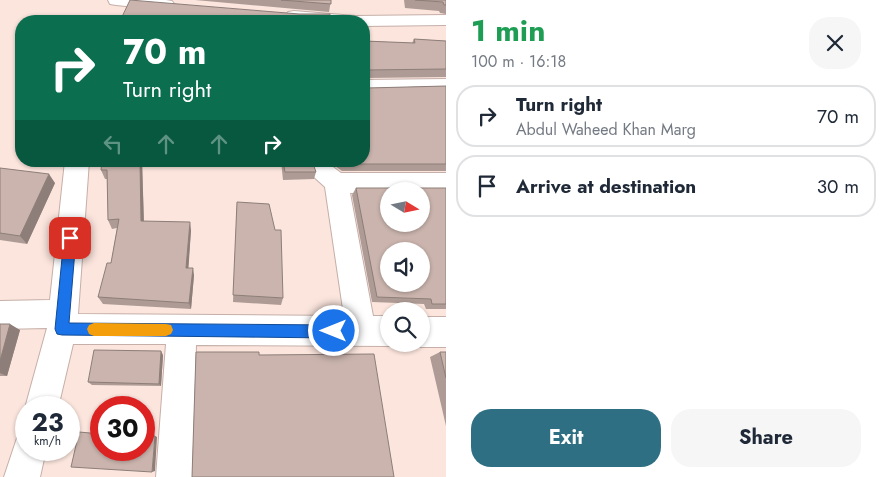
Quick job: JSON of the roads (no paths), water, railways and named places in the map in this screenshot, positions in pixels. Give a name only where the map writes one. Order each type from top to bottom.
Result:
[{"type":"street","points":[[114,5],[182,6]]},
{"type":"street","points":[[278,14],[289,15]]},
{"type":"street","points":[[370,21],[446,20]]},
{"type":"street","points":[[370,87],[446,86]]},
{"type":"street","points":[[44,396],[62,322],[76,167]]},
{"type":"street","points":[[0,315],[62,322],[182,330],[375,331],[336,183],[322,171],[321,167]]},
{"type":"street","points":[[336,183],[446,183]]},
{"type":"street","points":[[174,477],[182,330]]},
{"type":"street","points":[[430,332],[446,332]]},
{"type":"street","points":[[22,477],[26,461]]}]
